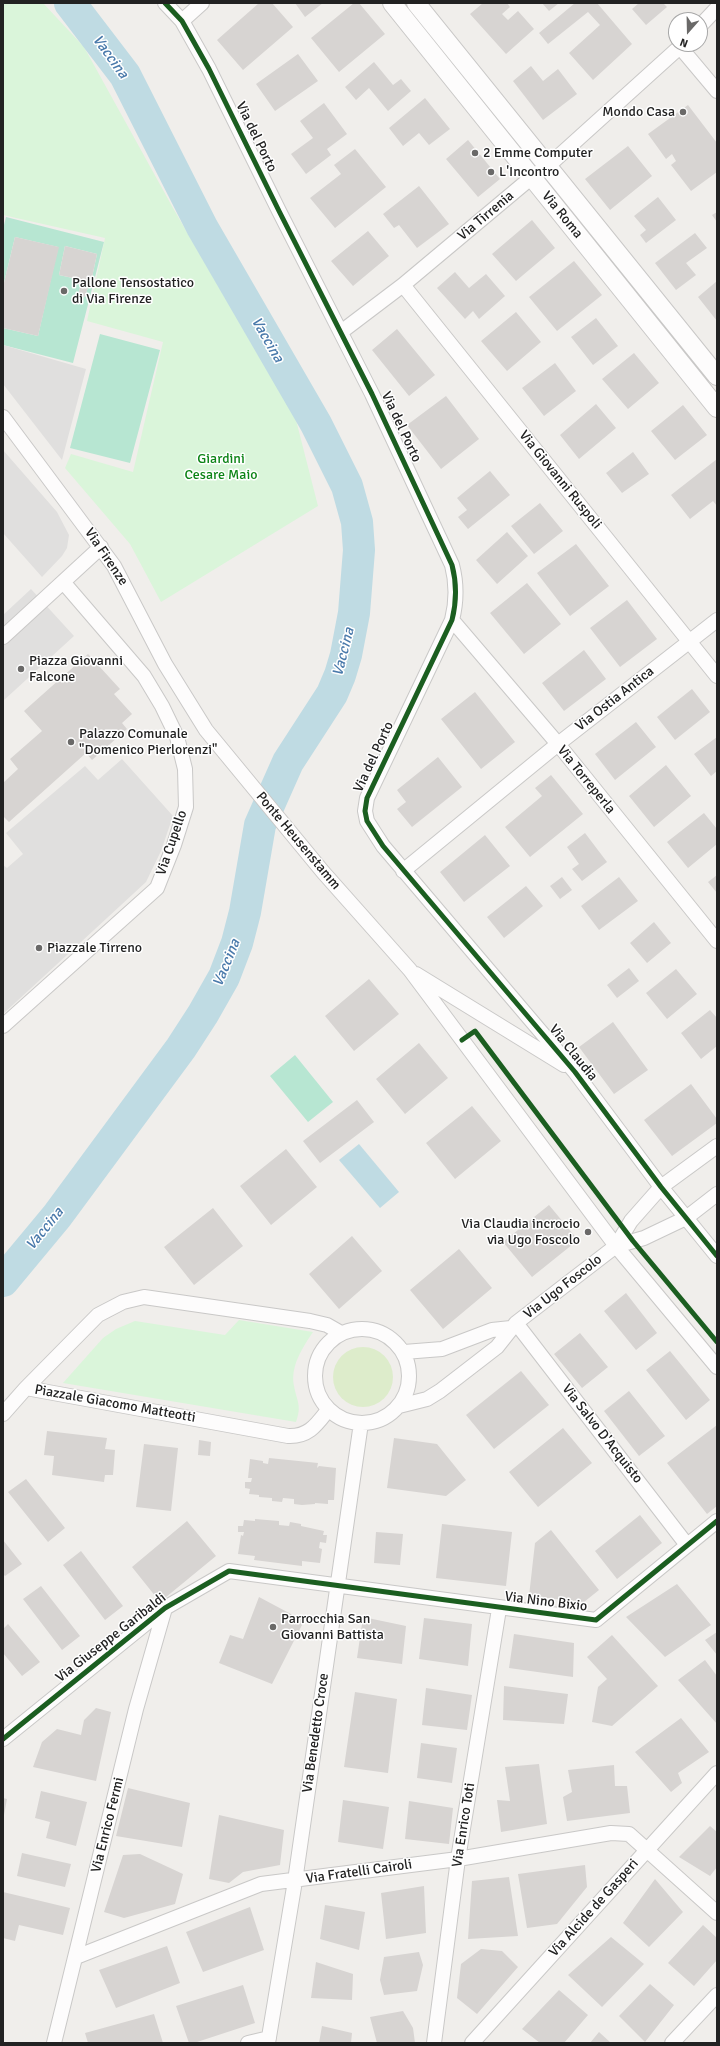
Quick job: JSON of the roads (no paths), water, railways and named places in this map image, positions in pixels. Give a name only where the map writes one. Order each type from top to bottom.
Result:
[{"type":"street","name":"Via del Porto","points":[[165,3],[182,22],[209,69],[372,394],[452,565],[456,580],[457,593],[452,620],[367,798],[365,811],[370,828],[403,870]]},
{"type":"street","points":[[182,22],[202,3]]},
{"type":"street","name":"Via Roma","points":[[392,3],[717,408]]},
{"type":"street","name":"Via Roma","points":[[416,3],[717,376]]},
{"type":"street","points":[[708,18],[717,8]]},
{"type":"street","name":"Via Tirrenia","points":[[341,332],[403,285],[532,177],[548,166],[675,52]]},
{"type":"street","points":[[687,52],[717,92]]},
{"type":"street","name":"Via Giovanni Ruspoli","points":[[403,285],[717,676]]},
{"type":"street","name":"Via Firenze","points":[[3,417],[101,547],[130,594],[165,664],[191,709]]},
{"type":"street","points":[[3,637],[64,583],[101,547]]},
{"type":"street","name":"Via Cupello","points":[[3,1026],[157,888],[174,845],[186,808],[185,769],[179,743],[162,706],[144,676],[64,583]]},
{"type":"street","name":"Via Torreperla","points":[[452,620],[558,744],[717,941]]},
{"type":"street","name":"Via Ostia Antica","points":[[403,870],[558,744],[717,620]]},
{"type":"street","name":"Ponte Heusenstamm","points":[[191,709],[206,730],[323,872],[410,970]]},
{"type":"street","name":"Via Claudia","points":[[403,870],[574,1072],[661,1187],[717,1256]]},
{"type":"street","points":[[410,970],[616,1246],[717,1367]]},
{"type":"street","name":"Via Claudia","points":[[410,970],[574,1072]]},
{"type":"street","name":"Via Ugo Foscolo","points":[[400,1406],[427,1399],[440,1391],[497,1346],[514,1326],[616,1246],[631,1221],[661,1187],[717,1146]]},
{"type":"street","name":"Via Ugo Foscolo","points":[[616,1246],[644,1238],[686,1218],[717,1194]]},
{"type":"street","name":"Piazzale Giacomo Matteotti","points":[[26,1388],[98,1315],[122,1302],[144,1297],[310,1321],[327,1325],[341,1333]]},
{"type":"street","name":"Via Ugo Foscolo","points":[[404,1352],[442,1349],[492,1330],[514,1326]]},
{"type":"street","name":"Via Salvo D'Acquisto","points":[[514,1326],[687,1545]]},
{"type":"street","points":[[355,1329],[369,1329],[383,1333],[395,1341],[404,1352],[409,1365],[410,1380],[407,1394],[400,1406],[389,1416],[376,1422],[361,1423],[344,1419],[328,1410],[320,1397],[315,1383],[315,1368],[320,1354],[329,1342],[341,1333],[355,1329]]},
{"type":"street","points":[[3,1414],[26,1388]]},
{"type":"street","name":"Piazzale Giacomo Matteotti","points":[[26,1388],[288,1436],[302,1435],[310,1431],[328,1410]]},
{"type":"street","name":"Via Benedetto Croce","points":[[268,2040],[295,1881],[361,1423]]},
{"type":"street","name":"Via Nino Bixio","points":[[337,1586],[596,1620],[717,1521]]},
{"type":"street","name":"Via Giuseppe Garibaldi","points":[[3,1739],[165,1608],[229,1571],[337,1586]]},
{"type":"street","name":"Via Enrico Fermi","points":[[54,2043],[136,1710],[165,1608]]},
{"type":"street","name":"Via Enrico Toti","points":[[434,2043],[458,1859],[499,1608]]},
{"type":"street","name":"Via Alcide de Gasperi","points":[[472,2043],[717,1773]]},
{"type":"street","name":"Via Fratelli Cairoli","points":[[76,1957],[261,1884],[295,1881],[458,1859],[611,1833],[629,1834],[717,1913]]},
{"type":"street","points":[[672,2043],[717,1994]]},
{"type":"street","points":[[248,2043],[268,2040]]},
{"type":"water","points":[[359,1144],[399,1192],[380,1208],[339,1160]]},
{"type":"waterway","name":"Vaccina","points":[[3,1281],[57,1216],[181,1048],[203,1014],[224,977],[237,943],[245,912],[260,825],[288,762],[332,694],[340,675],[346,655],[354,613],[359,550],[357,522],[347,486],[316,424],[202,227],[125,75],[70,3]]},
{"type":"place","name":"Mondo Casa","points":[[683,112]]},
{"type":"place","name":"2 Emme Computer","points":[[475,153]]},
{"type":"place","name":"L'Incontro","points":[[491,172]]},
{"type":"place","name":"Pallone Tensostatico di Via Firenze","points":[[64,291]]},
{"type":"place","name":"Piazza Giovanni Falcone","points":[[21,669]]},
{"type":"place","name":"Palazzo Comunale \"Domenico Pierlorenzi\"","points":[[71,742]]},
{"type":"place","name":"Piazzale Tirreno","points":[[39,948]]},
{"type":"place","name":"Via Claudia incrocio via Ugo Foscolo","points":[[588,1232]]},
{"type":"place","name":"Parrocchia San Giovanni Battista","points":[[273,1627]]},
{"type":"park label","name":"Giardini Cesare Maio","points":[[221,468]]}]
